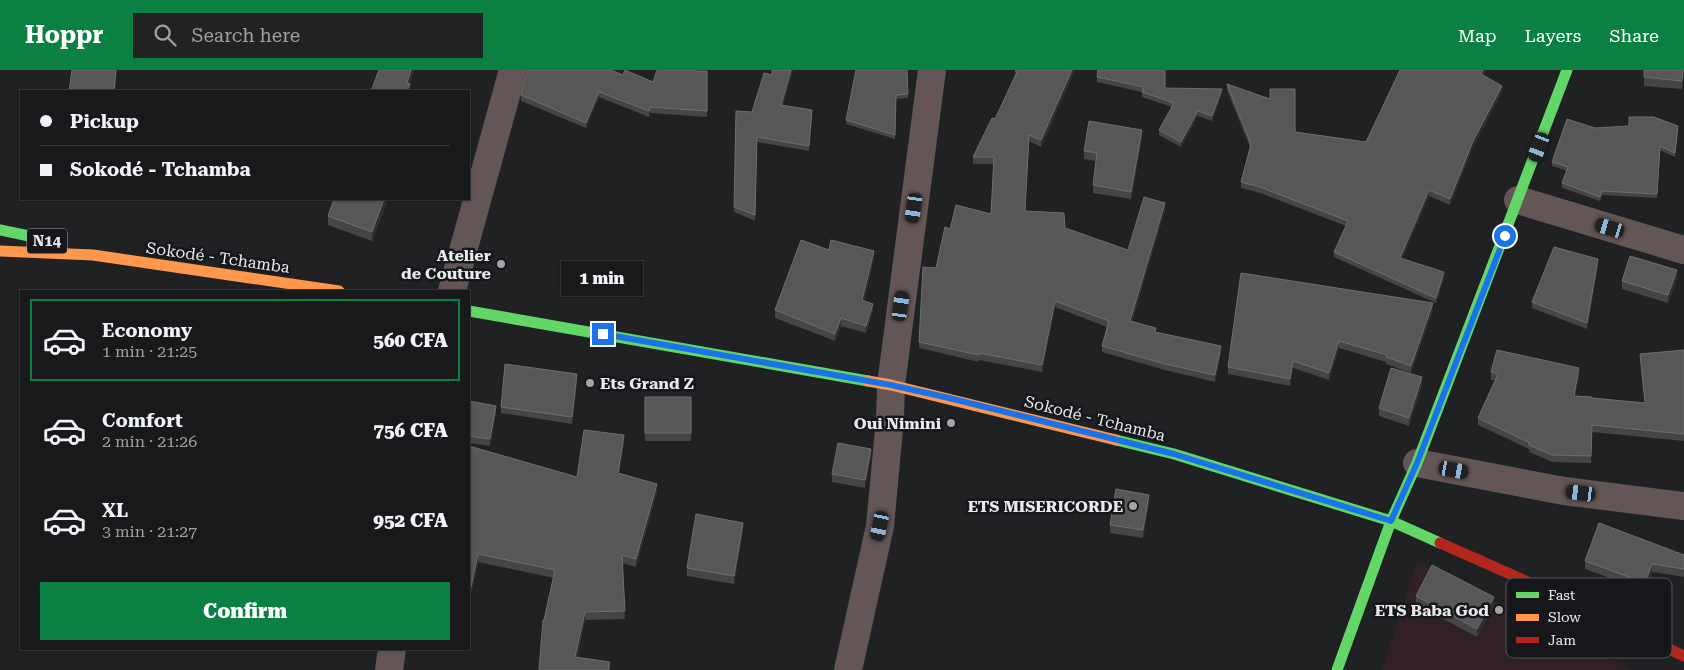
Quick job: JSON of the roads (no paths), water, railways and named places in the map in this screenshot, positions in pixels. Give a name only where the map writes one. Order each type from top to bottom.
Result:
[{"type":"main road","points":[[1337,670],[1391,521],[1417,463],[1567,70]]},
{"type":"main road","name":"Sokodé - Tchamba","points":[[0,230],[29,236],[93,255]]},
{"type":"main road","name":"Sokodé - Tchamba","points":[[0,251],[93,255],[332,290]]},
{"type":"main road","name":"Sokodé - Tchamba","points":[[470,311],[891,385],[1174,454],[1391,521],[1519,578]]},
{"type":"main road","name":"Sokodé - Tchamba","points":[[1672,650],[1684,656]]},
{"type":"street","points":[[452,290],[513,70]]},
{"type":"street","points":[[848,670],[880,526],[890,418],[891,385],[932,70]]},
{"type":"street","points":[[1518,200],[1684,250]]},
{"type":"street","points":[[1417,463],[1564,491],[1684,506]]},
{"type":"street","points":[[389,670],[392,650]]},
{"type":"place","name":"Atelier de Couture","points":[[501,264]]},
{"type":"place","name":"Ets Grand Z","points":[[590,383]]},
{"type":"place","name":"Oui Nimini","points":[[951,423]]},
{"type":"place","name":"ETS MISERICORDE","points":[[1133,506]]},
{"type":"place","name":"ETS Baba God","points":[[1499,610]]}]
